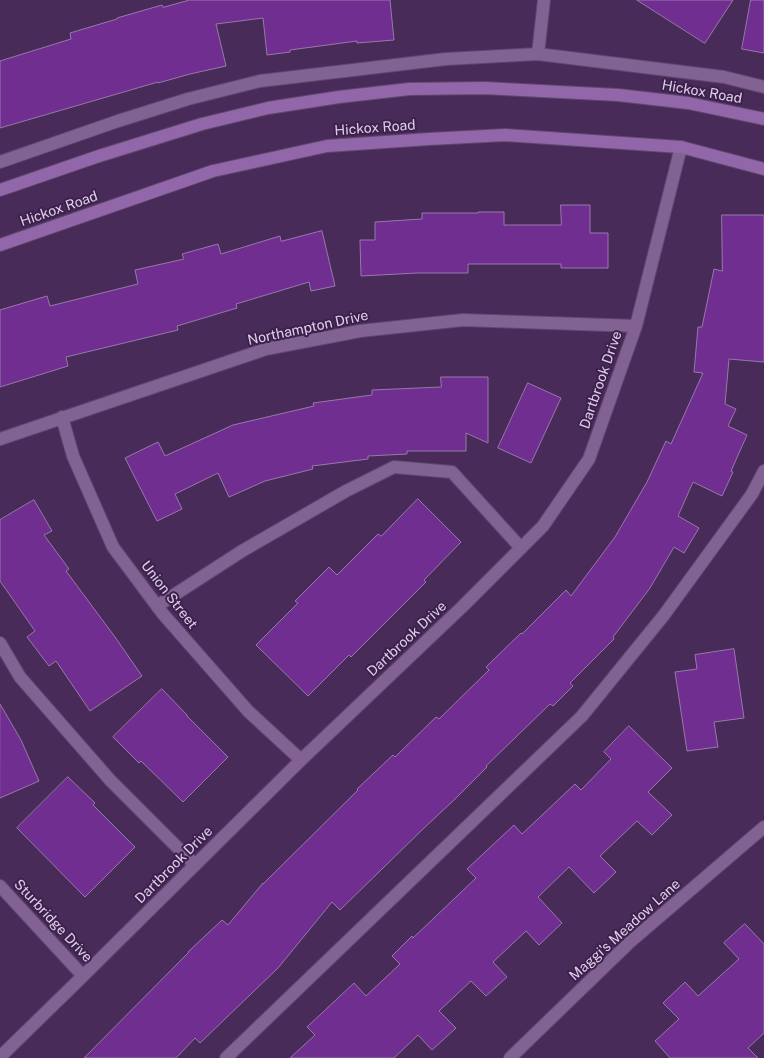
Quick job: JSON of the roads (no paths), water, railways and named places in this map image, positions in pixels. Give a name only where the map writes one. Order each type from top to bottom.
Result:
[{"type":"street","points":[[538,54],[544,0]]},
{"type":"street","points":[[0,162],[118,121],[188,99],[260,81],[446,59],[538,54],[724,77],[764,87]]},
{"type":"street","name":"Hickox Road","points":[[0,190],[99,156],[202,124],[268,108],[339,97],[410,89],[484,88],[618,94],[688,103],[764,119]]},
{"type":"street","name":"Hickox Road","points":[[0,245],[213,171],[327,146],[505,135],[681,147],[764,169]]},
{"type":"street","name":"Dartbrook Drive","points":[[0,1057],[301,760],[462,607],[543,526],[589,459],[636,326],[681,147]]},
{"type":"street","name":"Northampton Drive","points":[[0,439],[266,349],[360,330],[463,320],[636,326]]},
{"type":"street","name":"Union Street","points":[[62,417],[73,456],[113,547],[157,606],[248,711],[301,760]]},
{"type":"street","points":[[157,606],[242,550],[346,491],[394,467],[452,472],[521,548]]},
{"type":"street","points":[[226,1058],[582,716],[664,615],[752,494],[764,472]]},
{"type":"street","points":[[0,643],[20,677],[110,780],[195,865]]},
{"type":"street","name":"Maggi's Meadow Lane","points":[[510,1058],[630,942],[764,827]]},
{"type":"street","name":"Sturbridge Drive","points":[[0,886],[83,976]]}]
